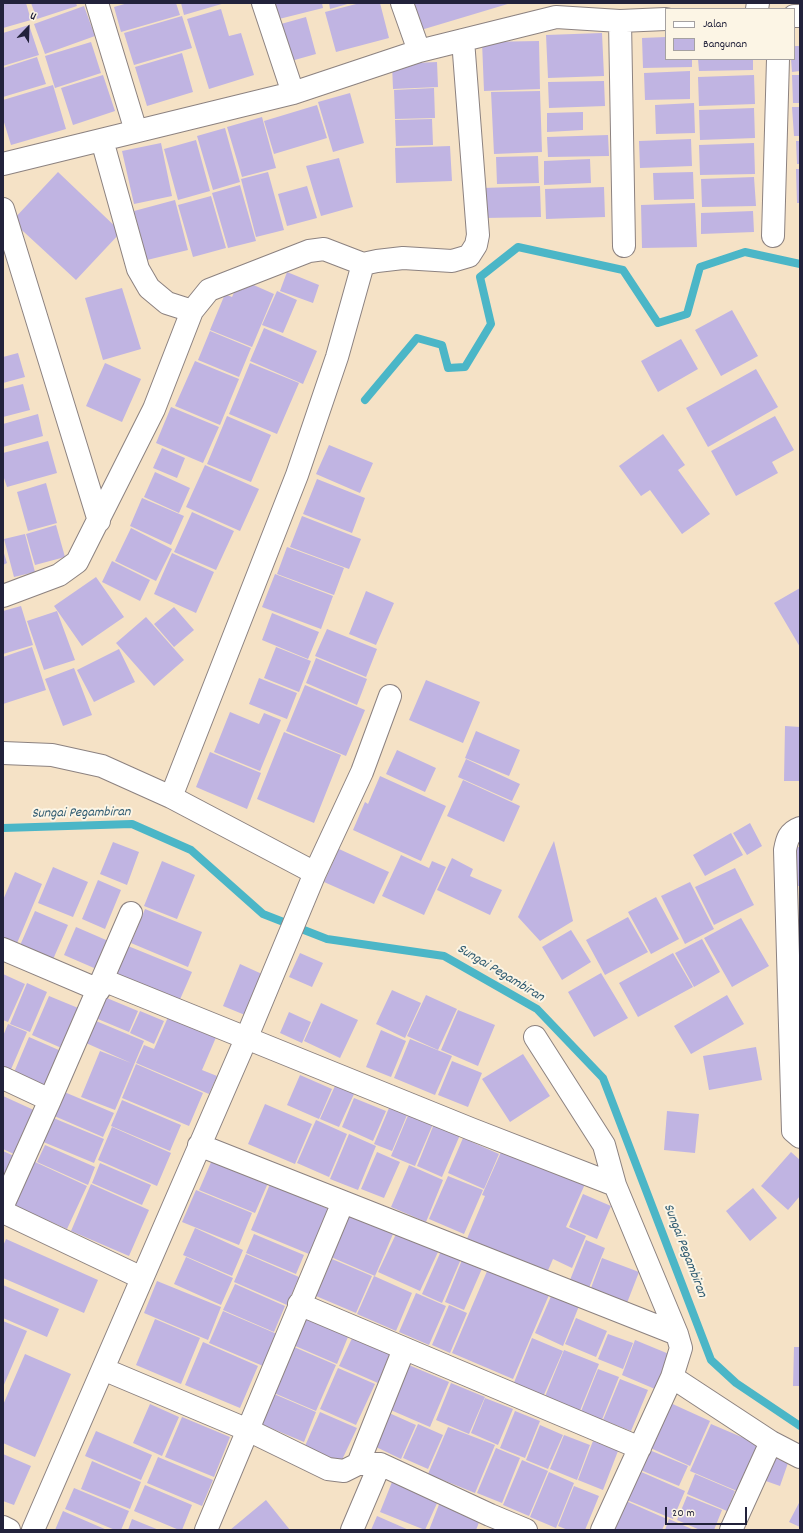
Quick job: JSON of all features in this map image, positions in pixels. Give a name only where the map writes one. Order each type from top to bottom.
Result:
[{"type":"street","points":[[97,3],[136,131]]},
{"type":"street","points":[[264,3],[293,93]]},
{"type":"street","points":[[402,3],[419,51]]},
{"type":"street","points":[[3,164],[293,93],[419,51],[556,18],[620,21],[665,19]]},
{"type":"street","points":[[620,21],[624,246]]},
{"type":"street","points":[[3,596],[59,575],[77,562],[99,521],[154,409],[192,311],[209,290],[309,251],[324,249],[363,264],[403,258],[452,261],[469,256],[476,245],[478,235],[463,40]]},
{"type":"street","points":[[773,236],[778,60]]},
{"type":"street","points":[[102,140],[138,269],[149,288],[166,303],[192,311]]},
{"type":"street","points":[[3,209],[99,521]]},
{"type":"street","points":[[171,796],[297,475],[338,357],[363,264]]},
{"type":"street","points":[[33,1530],[246,1039],[313,878],[362,772],[390,696]]},
{"type":"street","points":[[3,753],[52,755],[102,766],[171,796],[313,878]]},
{"type":"street","points":[[800,828],[793,830],[788,838],[785,850],[793,1130],[800,1137]]},
{"type":"street","points":[[3,1205],[101,985],[131,913]]},
{"type":"street","points":[[3,949],[246,1039],[471,1130],[614,1185]]},
{"type":"street","points":[[535,1037],[604,1145],[614,1185],[677,1334],[681,1348],[672,1377],[602,1530]]},
{"type":"street","points":[[3,1078],[50,1100]]},
{"type":"street","points":[[199,1145],[677,1334]]},
{"type":"street","points":[[206,1530],[299,1304],[343,1202]]},
{"type":"street","points":[[3,1212],[142,1278]]},
{"type":"street","points":[[299,1304],[640,1448]]},
{"type":"street","points":[[358,1464],[404,1349]]},
{"type":"street","points":[[103,1369],[248,1430],[328,1469],[344,1471],[358,1464],[380,1464],[487,1523],[526,1530]]},
{"type":"street","points":[[672,1377],[771,1442],[800,1457]]},
{"type":"street","points":[[731,1530],[771,1442]]},
{"type":"street","points":[[352,1530],[380,1464]]},
{"type":"street","points":[[3,1527],[9,1530]]},
{"type":"building","points":[[3,3],[26,3],[31,20],[3,28]]},
{"type":"building","points":[[31,3],[76,3],[77,6],[37,19]]},
{"type":"building","points":[[128,3],[176,3],[180,15],[121,32],[114,7]]},
{"type":"building","points":[[181,3],[225,3],[184,15]]},
{"type":"building","points":[[275,3],[322,3],[323,8],[279,19]]},
{"type":"building","points":[[329,3],[351,3],[330,9]]},
{"type":"building","points":[[360,3],[380,3],[389,38],[336,52],[325,12]]},
{"type":"building","points":[[413,3],[511,3],[421,30]]},
{"type":"building","points":[[84,6],[95,36],[45,54],[34,24]]},
{"type":"building","points":[[221,9],[229,36],[241,33],[254,75],[209,89],[187,19]]},
{"type":"building","points":[[182,16],[192,48],[134,65],[124,33]]},
{"type":"building","points":[[306,17],[316,54],[291,61],[281,24]]},
{"type":"building","points":[[29,25],[39,55],[3,66],[3,33]]},
{"type":"building","points":[[602,33],[604,76],[548,78],[546,35]]},
{"type":"building","points":[[665,37],[665,60],[692,60],[692,67],[643,68],[642,38]]},
{"type":"building","points":[[539,41],[540,89],[484,91],[482,42]]},
{"type":"building","points":[[91,42],[101,73],[55,88],[45,56]]},
{"type":"building","points":[[795,46],[800,46],[800,71],[792,72],[791,60],[795,60]]},
{"type":"building","points":[[182,53],[193,92],[147,106],[135,67]]},
{"type":"building","points":[[37,57],[46,84],[3,97],[3,68]]},
{"type":"building","points":[[698,60],[753,60],[753,70],[699,71]]},
{"type":"building","points":[[437,62],[438,87],[393,89],[392,64]]},
{"type":"building","points":[[690,71],[690,99],[645,100],[644,73]]},
{"type":"building","points":[[103,75],[115,111],[73,125],[61,88]]},
{"type":"building","points":[[754,75],[755,104],[699,106],[698,77]]},
{"type":"building","points":[[792,75],[800,75],[800,103],[793,103]]},
{"type":"building","points":[[604,81],[605,106],[549,108],[548,82]]},
{"type":"building","points":[[53,85],[66,129],[11,145],[3,119],[3,100]]},
{"type":"building","points":[[434,88],[435,118],[395,119],[394,90]]},
{"type":"building","points":[[540,91],[542,152],[494,154],[491,92]]},
{"type":"building","points":[[350,93],[364,143],[333,152],[318,102]]},
{"type":"building","points":[[694,103],[695,133],[656,134],[655,105]]},
{"type":"building","points":[[317,105],[327,138],[274,154],[264,121]]},
{"type":"building","points":[[792,107],[800,107],[800,136],[794,136]]},
{"type":"building","points":[[754,108],[755,138],[700,140],[699,110]]},
{"type":"building","points":[[583,112],[583,130],[547,132],[547,113]]},
{"type":"building","points":[[262,117],[276,168],[242,177],[227,127]]},
{"type":"building","points":[[432,119],[433,145],[396,146],[395,120]]},
{"type":"building","points":[[225,128],[240,182],[213,190],[197,136]]},
{"type":"building","points":[[608,135],[609,156],[548,157],[547,137]]},
{"type":"building","points":[[691,139],[692,166],[640,168],[639,141]]},
{"type":"building","points":[[196,140],[210,191],[178,200],[164,149]]},
{"type":"building","points":[[796,141],[800,141],[800,164],[797,164]]},
{"type":"building","points":[[161,143],[172,196],[134,204],[122,151]]},
{"type":"building","points":[[754,143],[755,174],[700,175],[699,145]]},
{"type":"building","points":[[450,146],[452,181],[396,183],[395,148]]},
{"type":"building","points":[[538,156],[539,183],[497,184],[496,157]]},
{"type":"building","points":[[339,158],[353,207],[321,216],[306,166]]},
{"type":"building","points":[[590,159],[591,183],[544,185],[544,161]]},
{"type":"building","points":[[796,169],[800,169],[800,203],[797,203]]},
{"type":"building","points":[[58,172],[121,232],[76,280],[12,221]]},
{"type":"building","points":[[268,172],[284,230],[256,237],[241,179]]},
{"type":"building","points":[[693,172],[694,199],[654,200],[653,173]]},
{"type":"building","points":[[754,177],[756,206],[702,207],[701,179]]},
{"type":"building","points":[[240,185],[256,241],[228,248],[212,193]]},
{"type":"building","points":[[307,186],[317,218],[287,226],[278,194]]},
{"type":"building","points":[[540,186],[541,217],[484,218],[483,188]]},
{"type":"building","points":[[604,187],[605,217],[546,219],[545,189]]},
{"type":"building","points":[[211,196],[226,248],[193,257],[178,205]]},
{"type":"building","points":[[175,200],[188,250],[147,260],[134,211]]},
{"type":"building","points":[[695,203],[697,247],[642,248],[641,205]]},
{"type":"building","points":[[753,211],[754,232],[701,234],[701,213]]},
{"type":"building","points":[[287,272],[319,285],[313,303],[280,291]]},
{"type":"building","points":[[240,279],[274,294],[252,347],[210,330],[225,294],[232,297]]},
{"type":"building","points":[[122,288],[141,349],[103,360],[85,298]]},
{"type":"building","points":[[277,291],[297,300],[283,333],[262,325]]},
{"type":"building","points":[[732,310],[758,356],[721,376],[695,330]]},
{"type":"building","points":[[264,328],[317,351],[303,384],[250,361]]},
{"type":"building","points":[[210,331],[251,348],[239,377],[198,360]]},
{"type":"building","points":[[681,339],[698,369],[658,392],[641,361]]},
{"type":"building","points":[[18,353],[25,377],[3,383],[3,357]]},
{"type":"building","points":[[195,361],[239,379],[220,425],[175,406]]},
{"type":"building","points":[[105,363],[141,379],[122,422],[86,406]]},
{"type":"building","points":[[250,363],[299,383],[277,434],[229,414]]},
{"type":"building","points":[[756,369],[778,407],[708,447],[686,408]]},
{"type":"building","points":[[23,384],[30,410],[3,417],[3,389]]},
{"type":"building","points":[[171,407],[219,427],[203,463],[156,443]]},
{"type":"building","points":[[38,414],[43,436],[3,447],[3,424]]},
{"type":"building","points":[[227,416],[271,435],[251,482],[207,464]]},
{"type":"building","points":[[775,416],[794,450],[772,462],[778,473],[736,496],[711,451]]},
{"type":"building","points":[[663,434],[685,465],[678,470],[710,514],[682,534],[650,490],[641,496],[619,466]]},
{"type":"building","points":[[48,441],[57,473],[7,487],[3,475],[3,453]]},
{"type":"building","points":[[329,445],[373,463],[360,493],[316,474]]},
{"type":"building","points":[[162,448],[185,458],[177,478],[153,468]]},
{"type":"building","points":[[205,465],[259,489],[240,531],[186,507]]},
{"type":"building","points":[[155,472],[190,488],[179,513],[144,497]]},
{"type":"building","points":[[317,479],[365,498],[352,533],[303,514]]},
{"type":"building","points":[[46,483],[57,523],[28,531],[17,492]]},
{"type":"building","points":[[142,498],[184,516],[171,545],[130,526]]},
{"type":"building","points":[[192,512],[234,531],[216,570],[174,552]]},
{"type":"building","points":[[302,516],[361,539],[349,569],[290,547]]},
{"type":"building","points":[[56,525],[65,557],[35,565],[26,534]]},
{"type":"building","points":[[131,528],[172,549],[156,581],[115,561]]},
{"type":"building","points":[[25,534],[35,572],[14,577],[4,539]]},
{"type":"building","points":[[287,547],[344,568],[334,595],[277,574]]},
{"type":"building","points":[[3,550],[7,563],[3,565]]},
{"type":"building","points":[[172,553],[214,572],[196,613],[154,594]]},
{"type":"building","points":[[112,561],[150,580],[140,601],[102,582]]},
{"type":"building","points":[[275,574],[333,596],[321,629],[262,607]]},
{"type":"building","points":[[96,577],[124,617],[82,646],[54,606]]},
{"type":"building","points":[[800,588],[800,647],[774,603]]},
{"type":"building","points":[[366,591],[394,603],[376,645],[349,634]]},
{"type":"building","points":[[21,606],[33,645],[3,654],[3,611]]},
{"type":"building","points":[[174,607],[194,630],[174,647],[154,624]]},
{"type":"building","points":[[57,611],[75,660],[44,670],[27,621]]},
{"type":"building","points":[[272,613],[319,632],[308,659],[262,640]]},
{"type":"building","points":[[146,617],[184,660],[154,686],[116,643]]},
{"type":"building","points":[[327,629],[377,649],[366,677],[315,656]]},
{"type":"building","points":[[32,647],[46,690],[3,704],[3,657]]},
{"type":"building","points":[[276,647],[311,661],[299,692],[264,678]]},
{"type":"building","points":[[119,649],[135,682],[94,702],[77,670]]},
{"type":"building","points":[[316,658],[367,679],[357,705],[306,683]]},
{"type":"building","points":[[74,668],[92,715],[63,726],[45,679]]},
{"type":"building","points":[[259,678],[297,693],[287,719],[249,704]]},
{"type":"building","points":[[426,680],[480,702],[463,743],[409,720]]},
{"type":"building","points":[[305,685],[365,710],[346,756],[286,731]]},
{"type":"building","points":[[230,712],[259,724],[264,713],[281,720],[260,771],[214,752]]},
{"type":"building","points":[[785,726],[800,727],[800,781],[784,781]]},
{"type":"building","points":[[476,731],[520,750],[509,776],[465,758]]},
{"type":"building","points":[[284,732],[341,755],[314,823],[257,799]]},
{"type":"building","points":[[397,750],[436,768],[425,792],[386,774]]},
{"type":"building","points":[[210,752],[261,773],[247,809],[196,787]]},
{"type":"building","points":[[466,759],[520,784],[512,801],[458,777]]},
{"type":"building","points":[[380,776],[446,806],[421,861],[353,830],[365,802],[368,804]]},
{"type":"building","points":[[463,780],[520,806],[504,842],[447,816]]},
{"type":"building","points":[[750,823],[762,846],[747,855],[733,833]]},
{"type":"building","points":[[731,833],[743,855],[705,876],[693,855]]},
{"type":"building","points":[[554,841],[573,921],[540,941],[518,917]]},
{"type":"building","points":[[113,842],[139,852],[127,885],[100,874]]},
{"type":"building","points":[[797,847],[800,847],[800,886],[796,886]]},
{"type":"building","points":[[339,849],[389,872],[374,904],[324,882]]},
{"type":"building","points":[[401,855],[429,868],[432,861],[446,867],[424,915],[382,896]]},
{"type":"building","points":[[452,858],[473,869],[470,876],[502,890],[490,915],[437,890]]},
{"type":"building","points":[[162,861],[195,875],[177,919],[144,906]]},
{"type":"building","points":[[53,867],[88,882],[73,917],[38,903]]},
{"type":"building","points":[[735,868],[754,905],[714,925],[695,887]]},
{"type":"building","points":[[15,872],[42,884],[15,948],[3,943],[3,900]]},
{"type":"building","points":[[98,880],[121,890],[105,929],[82,919]]},
{"type":"building","points":[[690,882],[714,929],[685,944],[661,896]]},
{"type":"building","points":[[656,897],[679,939],[651,954],[628,912]]},
{"type":"building","points":[[145,909],[202,932],[188,967],[131,943]]},
{"type":"building","points":[[35,911],[68,925],[51,964],[18,950]]},
{"type":"building","points":[[628,917],[648,952],[605,975],[586,940]]},
{"type":"building","points":[[741,918],[769,966],[732,987],[704,938]]},
{"type":"building","points":[[76,927],[113,943],[101,971],[64,955]]},
{"type":"building","points":[[571,930],[591,962],[562,980],[542,947]]},
{"type":"building","points":[[702,939],[720,972],[694,987],[675,953]]},
{"type":"building","points":[[128,946],[192,972],[178,1004],[115,977]]},
{"type":"building","points":[[300,953],[323,963],[312,987],[289,977]]},
{"type":"building","points":[[673,953],[693,987],[638,1017],[619,983]]},
{"type":"building","points":[[240,964],[262,974],[245,1015],[223,1006]]},
{"type":"building","points":[[601,973],[628,1018],[594,1037],[568,992]]},
{"type":"building","points":[[3,974],[25,984],[8,1022],[3,1020]]},
{"type":"building","points":[[27,983],[47,992],[30,1032],[10,1024]]},
{"type":"building","points":[[392,990],[421,1003],[405,1038],[376,1024]]},
{"type":"building","points":[[426,995],[457,1009],[438,1050],[407,1036]]},
{"type":"building","points":[[727,995],[744,1024],[691,1054],[674,1026]]},
{"type":"building","points":[[49,996],[83,1010],[66,1050],[32,1035]]},
{"type":"building","points":[[102,996],[138,1011],[129,1032],[93,1017]]},
{"type":"building","points":[[321,1003],[358,1020],[340,1058],[304,1041]]},
{"type":"building","points":[[458,1010],[495,1025],[478,1066],[441,1050]]},
{"type":"building","points":[[140,1011],[164,1021],[154,1044],[130,1033]]},
{"type":"building","points":[[289,1012],[311,1022],[302,1043],[280,1033]]},
{"type":"building","points":[[169,1015],[217,1035],[202,1070],[217,1076],[209,1094],[136,1063],[144,1045],[154,1049]]},
{"type":"building","points":[[96,1021],[144,1041],[115,1110],[81,1097],[100,1051],[131,1063],[86,1043]]},
{"type":"building","points":[[8,1024],[27,1032],[9,1074],[3,1072],[3,1036]]},
{"type":"building","points":[[381,1030],[406,1041],[391,1077],[366,1067]]},
{"type":"building","points":[[29,1037],[61,1051],[44,1090],[12,1077]]},
{"type":"building","points":[[410,1039],[452,1056],[435,1095],[394,1078]]},
{"type":"building","points":[[756,1047],[762,1080],[709,1090],[703,1056]]},
{"type":"building","points":[[523,1054],[550,1096],[510,1122],[482,1079]]},
{"type":"building","points":[[452,1061],[482,1073],[468,1107],[438,1095]]},
{"type":"building","points":[[136,1064],[203,1093],[189,1126],[122,1098]]},
{"type":"building","points":[[300,1075],[332,1089],[319,1119],[287,1105]]},
{"type":"building","points":[[335,1086],[354,1094],[339,1127],[320,1119]]},
{"type":"building","points":[[62,1091],[114,1113],[103,1137],[52,1115]]},
{"type":"building","points":[[3,1096],[36,1111],[16,1155],[3,1149]]},
{"type":"building","points":[[354,1098],[386,1111],[373,1141],[342,1127]]},
{"type":"building","points":[[122,1100],[181,1125],[170,1151],[111,1126]]},
{"type":"building","points":[[265,1104],[312,1124],[295,1164],[248,1144]]},
{"type":"building","points":[[389,1108],[407,1115],[392,1151],[374,1144]]},
{"type":"building","points":[[667,1111],[699,1114],[695,1153],[664,1150]]},
{"type":"building","points":[[409,1113],[433,1124],[415,1166],[391,1156]]},
{"type":"building","points":[[51,1117],[104,1139],[94,1163],[41,1141]]},
{"type":"building","points":[[316,1120],[347,1134],[329,1177],[297,1163]]},
{"type":"building","points":[[434,1124],[460,1135],[442,1177],[417,1166]]},
{"type":"building","points":[[112,1127],[171,1153],[157,1186],[98,1160]]},
{"type":"building","points":[[349,1134],[376,1146],[358,1190],[330,1179]]},
{"type":"building","points":[[463,1138],[499,1154],[484,1189],[448,1173]]},
{"type":"building","points":[[45,1145],[95,1167],[88,1185],[37,1162]]},
{"type":"building","points":[[3,1151],[14,1156],[3,1180]]},
{"type":"building","points":[[377,1152],[400,1162],[384,1198],[361,1189]]},
{"type":"building","points":[[501,1152],[527,1163],[528,1161],[585,1184],[566,1227],[586,1236],[572,1268],[553,1259],[546,1275],[466,1241],[485,1196],[482,1195]]},
{"type":"building","points":[[791,1152],[800,1160],[800,1196],[788,1210],[761,1186]]},
{"type":"building","points":[[212,1160],[268,1183],[255,1213],[199,1190]]},
{"type":"building","points":[[33,1161],[87,1186],[67,1229],[13,1205]]},
{"type":"building","points":[[100,1163],[151,1185],[142,1205],[92,1183]]},
{"type":"building","points":[[409,1165],[443,1180],[426,1222],[391,1207]]},
{"type":"building","points":[[448,1176],[483,1190],[464,1234],[429,1219]]},
{"type":"building","points":[[91,1184],[149,1210],[129,1256],[71,1231]]},
{"type":"building","points":[[270,1184],[328,1209],[309,1254],[251,1230]]},
{"type":"building","points":[[753,1188],[777,1218],[750,1241],[726,1211]]},
{"type":"building","points":[[196,1190],[252,1213],[239,1245],[182,1222]]},
{"type":"building","points":[[583,1194],[611,1206],[597,1239],[569,1227]]},
{"type":"building","points":[[349,1215],[393,1234],[375,1276],[331,1257]]},
{"type":"building","points":[[195,1228],[243,1250],[232,1276],[183,1255]]},
{"type":"building","points":[[254,1234],[304,1255],[296,1274],[246,1253]]},
{"type":"building","points":[[396,1234],[438,1252],[420,1291],[378,1272]]},
{"type":"building","points":[[6,1239],[98,1280],[84,1313],[3,1278],[3,1246]]},
{"type":"building","points":[[586,1240],[605,1248],[589,1288],[570,1280]]},
{"type":"building","points":[[441,1251],[461,1259],[442,1303],[422,1294]]},
{"type":"building","points":[[246,1254],[299,1277],[287,1305],[234,1282]]},
{"type":"building","points":[[464,1255],[484,1264],[464,1310],[445,1302]]},
{"type":"building","points":[[186,1257],[233,1278],[221,1305],[174,1284]]},
{"type":"building","points":[[602,1258],[639,1272],[627,1303],[591,1288]]},
{"type":"building","points":[[332,1259],[372,1276],[356,1313],[316,1296]]},
{"type":"building","points":[[491,1262],[552,1288],[513,1379],[452,1353]]},
{"type":"building","points":[[374,1276],[412,1293],[396,1331],[357,1314]]},
{"type":"building","points":[[157,1281],[221,1307],[208,1340],[144,1313]]},
{"type":"building","points":[[235,1284],[285,1306],[274,1332],[223,1310]]},
{"type":"building","points":[[3,1285],[59,1309],[47,1337],[3,1318]]},
{"type":"building","points":[[416,1293],[446,1306],[429,1345],[399,1332]]},
{"type":"building","points":[[552,1294],[579,1306],[563,1346],[535,1333]]},
{"type":"building","points":[[449,1305],[467,1313],[450,1353],[432,1345]]},
{"type":"building","points":[[223,1311],[277,1334],[263,1366],[209,1343]]},
{"type":"building","points":[[307,1313],[350,1332],[337,1364],[293,1345]]},
{"type":"building","points":[[576,1318],[607,1331],[596,1357],[565,1344]]},
{"type":"building","points":[[155,1319],[200,1338],[181,1384],[136,1365]]},
{"type":"building","points":[[3,1321],[27,1331],[3,1387]]},
{"type":"building","points":[[354,1334],[391,1350],[378,1383],[339,1366]]},
{"type":"building","points":[[608,1334],[633,1343],[623,1369],[598,1359]]},
{"type":"building","points":[[532,1338],[563,1351],[543,1397],[513,1385]]},
{"type":"building","points":[[635,1340],[669,1354],[655,1389],[622,1375]]},
{"type":"building","points":[[203,1342],[258,1366],[240,1408],[185,1385]]},
{"type":"building","points":[[294,1347],[336,1365],[316,1411],[274,1393]]},
{"type":"building","points":[[794,1347],[800,1347],[800,1386],[793,1386]]},
{"type":"building","points":[[564,1350],[599,1364],[579,1413],[544,1399]]},
{"type":"building","points":[[25,1354],[71,1374],[35,1457],[3,1443],[3,1405]]},
{"type":"building","points":[[404,1363],[449,1382],[430,1427],[386,1408]]},
{"type":"building","points":[[338,1368],[375,1384],[356,1425],[320,1409]]},
{"type":"building","points":[[598,1369],[619,1377],[601,1422],[580,1414]]},
{"type":"building","points":[[620,1379],[648,1390],[631,1431],[603,1420]]},
{"type":"building","points":[[451,1383],[485,1397],[469,1434],[436,1420]]},
{"type":"building","points":[[274,1394],[316,1412],[304,1442],[261,1424]]},
{"type":"building","points":[[485,1398],[513,1409],[498,1445],[471,1433]]},
{"type":"building","points":[[666,1401],[710,1421],[690,1466],[646,1446]]},
{"type":"building","points":[[150,1404],[179,1417],[162,1456],[133,1443]]},
{"type":"building","points":[[515,1411],[540,1421],[525,1458],[500,1448]]},
{"type":"building","points":[[320,1412],[357,1428],[341,1462],[305,1446]]},
{"type":"building","points":[[387,1412],[416,1425],[401,1459],[372,1445]]},
{"type":"building","points":[[182,1417],[230,1437],[214,1477],[165,1457]]},
{"type":"building","points":[[418,1424],[443,1435],[428,1469],[403,1458]]},
{"type":"building","points":[[711,1424],[758,1444],[737,1491],[690,1471]]},
{"type":"building","points":[[540,1425],[563,1435],[548,1469],[526,1460]]},
{"type":"building","points":[[448,1427],[495,1445],[475,1493],[428,1474]]},
{"type":"building","points":[[96,1431],[152,1455],[141,1480],[85,1456]]},
{"type":"building","points":[[564,1435],[590,1445],[577,1480],[550,1469]]},
{"type":"building","points":[[593,1441],[618,1451],[603,1490],[578,1480]]},
{"type":"building","points":[[496,1448],[520,1458],[502,1503],[477,1493]]},
{"type":"building","points":[[647,1449],[688,1466],[679,1486],[638,1469]]},
{"type":"building","points":[[3,1454],[31,1466],[14,1505],[3,1501]]},
{"type":"building","points":[[158,1457],[213,1480],[202,1506],[147,1483]]},
{"type":"building","points":[[772,1457],[788,1463],[780,1486],[763,1480]]},
{"type":"building","points":[[522,1460],[548,1471],[529,1516],[503,1505]]},
{"type":"building","points":[[92,1461],[141,1482],[130,1509],[81,1489]]},
{"type":"building","points":[[639,1471],[685,1491],[673,1519],[627,1500]]},
{"type":"building","points":[[549,1472],[574,1483],[556,1528],[530,1517]]},
{"type":"building","points":[[695,1474],[735,1491],[727,1511],[687,1494]]},
{"type":"building","points":[[392,1482],[438,1501],[425,1530],[380,1512]]},
{"type":"building","points":[[145,1485],[192,1505],[182,1530],[134,1511]]},
{"type":"building","points":[[574,1486],[599,1496],[585,1530],[568,1530],[558,1526]]},
{"type":"building","points":[[74,1488],[129,1511],[121,1530],[115,1530],[65,1509]]},
{"type":"building","points":[[687,1496],[722,1510],[714,1530],[700,1530],[677,1520]]},
{"type":"building","points":[[266,1500],[290,1530],[230,1530]]},
{"type":"building","points":[[626,1501],[667,1519],[662,1530],[614,1530]]},
{"type":"building","points":[[800,1501],[800,1527],[789,1522]]},
{"type":"building","points":[[440,1502],[480,1520],[476,1530],[429,1530]]},
{"type":"building","points":[[63,1511],[107,1530],[55,1530]]},
{"type":"building","points":[[377,1516],[409,1530],[371,1530]]},
{"type":"building","points":[[132,1519],[159,1530],[128,1530]]},
{"type":"building","points":[[669,1519],[694,1530],[665,1530]]},
{"type":"waterway","points":[[365,400],[417,338],[442,345],[448,368],[465,367],[491,324],[480,277],[518,247],[623,270],[658,323],[687,314],[700,267],[745,252],[800,264]]},
{"type":"waterway","name":"Sungai Pegambiran","points":[[3,828],[132,824],[191,850],[263,914],[327,939],[444,956],[537,1009],[603,1078],[711,1360],[736,1383],[800,1426]]}]
